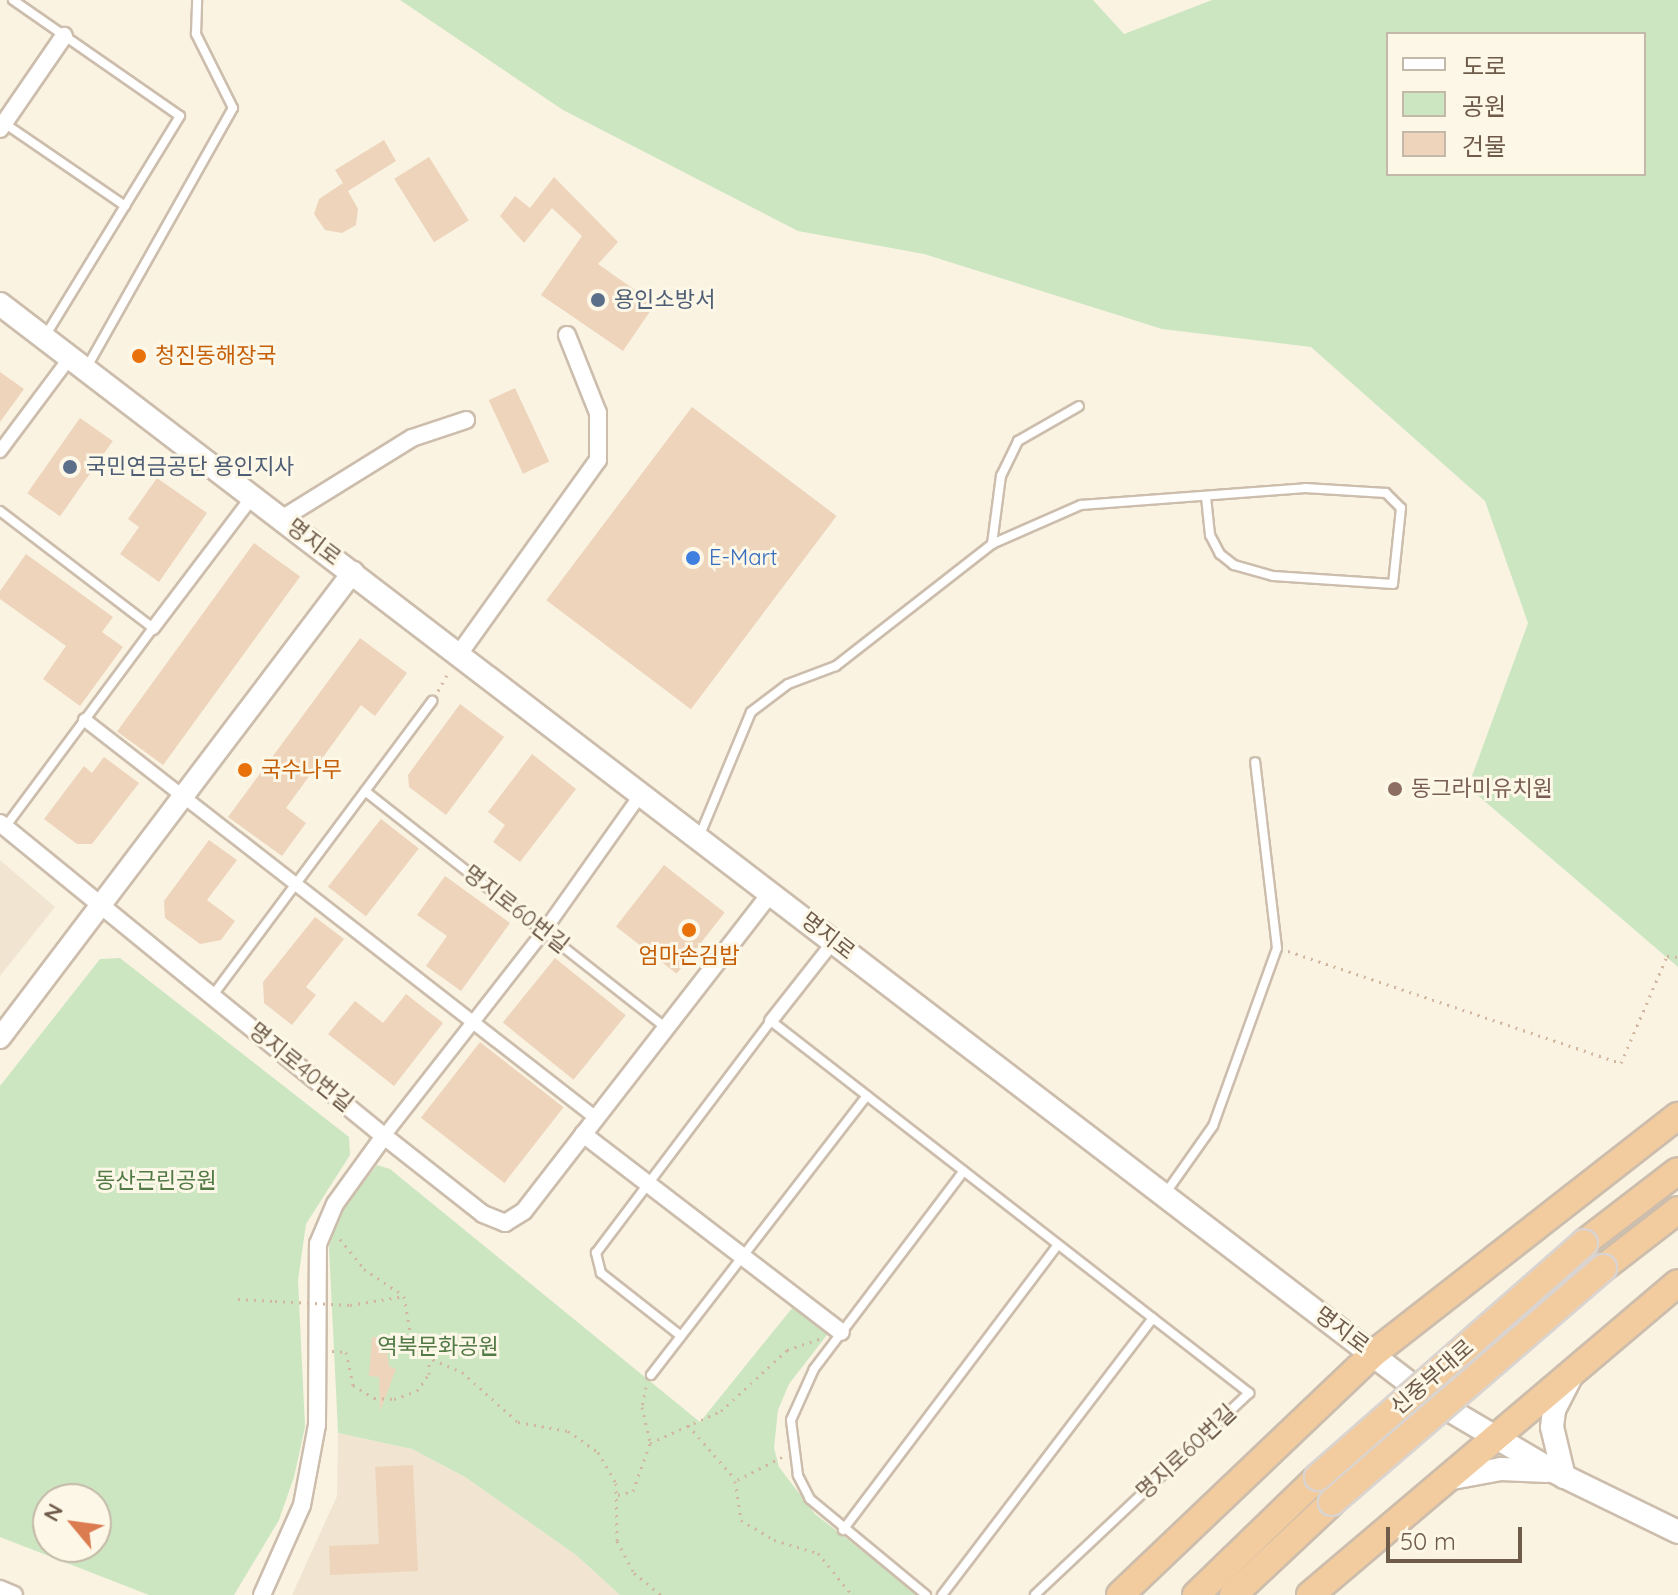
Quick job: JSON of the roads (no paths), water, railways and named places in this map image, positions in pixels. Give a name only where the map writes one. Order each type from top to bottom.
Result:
[{"type":"highway","points":[[1120,1595],[1373,1354],[1678,1116]]},
{"type":"highway","name":"신중부대로","points":[[1196,1595],[1318,1477],[1584,1243],[1678,1171]]},
{"type":"highway","name":"신중부대로","points":[[1233,1595],[1332,1502],[1603,1268],[1678,1210]]},
{"type":"highway","points":[[1310,1595],[1494,1434],[1678,1283]]},
{"type":"main road","name":"명지로","points":[[0,304],[1429,1398],[1558,1474],[1678,1532]]},
{"type":"main road","points":[[1438,1482],[1501,1469],[1558,1474],[1553,1418],[1578,1365]]},
{"type":"street","points":[[2,126],[64,36]]},
{"type":"street","points":[[459,654],[598,460],[598,413],[567,335]]},
{"type":"street","points":[[0,451],[79,362]]},
{"type":"street","points":[[283,518],[412,438],[466,420]]},
{"type":"street","points":[[153,628],[253,496]]},
{"type":"street","points":[[0,1038],[353,572]]},
{"type":"street","points":[[85,720],[185,794],[596,1118]]},
{"type":"street","points":[[262,1595],[302,1505],[317,1425],[316,1272],[329,1215],[384,1136],[544,931],[641,794]]},
{"type":"street","name":"명지로40번길","points":[[2,825],[483,1214],[505,1223],[524,1211],[583,1134]]},
{"type":"street","points":[[771,893],[583,1134],[841,1332]]},
{"type":"street","points":[[771,1021],[834,941]]},
{"type":"street","points":[[0,1589],[14,1595]]},
{"type":"lane","points":[[13,0],[180,116],[45,336]]},
{"type":"lane","points":[[79,362],[233,108],[196,34],[197,0]]},
{"type":"lane","points":[[2,126],[125,206]]},
{"type":"lane","points":[[992,544],[1001,476],[1018,441],[1079,406]]},
{"type":"lane","points":[[699,838],[751,712],[788,684],[836,666],[992,544],[1081,505],[1305,488],[1386,493],[1401,508],[1393,584],[1273,576],[1234,565],[1220,554],[1210,535],[1206,496]]},
{"type":"lane","points":[[0,511],[153,628],[2,825]]},
{"type":"lane","points":[[213,995],[432,701]]},
{"type":"lane","points":[[1165,1195],[1213,1126],[1277,948],[1255,762]]},
{"type":"lane","name":"명지로60번길","points":[[365,791],[666,1028]]},
{"type":"lane","points":[[681,1336],[597,1264],[602,1242],[771,1021]]},
{"type":"lane","name":"명지로60번길","points":[[771,1021],[1249,1393],[1035,1595]]},
{"type":"lane","points":[[651,1375],[867,1096]]},
{"type":"lane","points":[[926,1595],[843,1530],[810,1499],[793,1452],[791,1420],[798,1397],[841,1332],[964,1171]]},
{"type":"lane","points":[[843,1530],[1058,1245]]},
{"type":"lane","points":[[942,1595],[1153,1318]]},
{"type":"place","name":"용인소방서","points":[[598,300]]},
{"type":"place","name":"청진동해장국","points":[[139,356]]},
{"type":"place","name":"국민연금공단 용인지사","points":[[70,467]]},
{"type":"place","name":"E-Mart","points":[[693,558]]},
{"type":"place","name":"국수나무","points":[[245,770]]},
{"type":"place","name":"동그라미유치원","points":[[1395,789]]},
{"type":"place","name":"엄마손김밥","points":[[689,930]]},
{"type":"park label","name":"동산근린공원","points":[[156,1181]]},
{"type":"park label","name":"역북문화공원","points":[[438,1347]]}]
